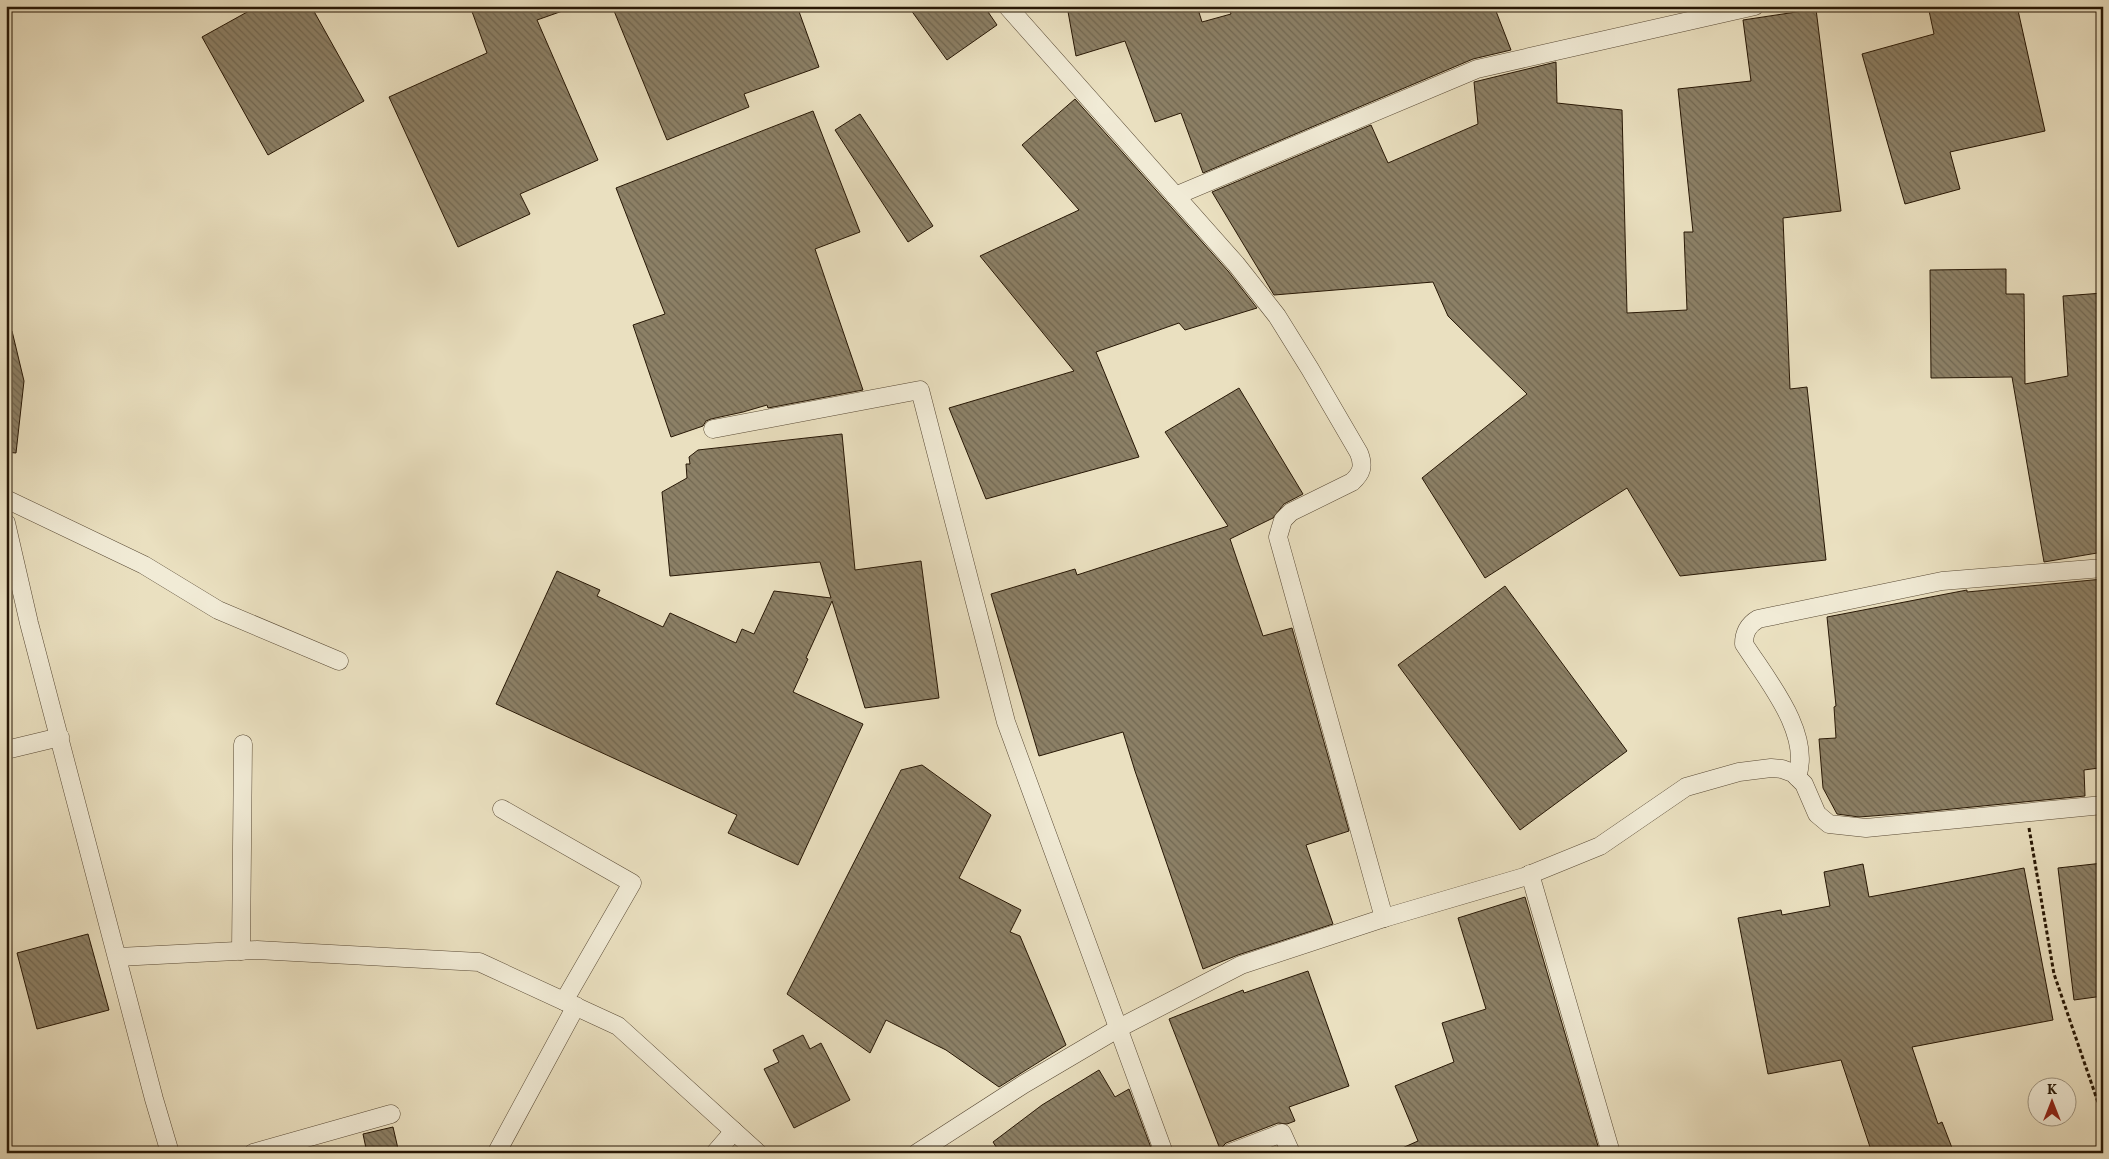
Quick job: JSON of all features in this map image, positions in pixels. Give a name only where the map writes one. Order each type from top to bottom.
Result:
[{"type":"street","points":[[1007,6],[1236,264],[1277,316],[1362,460],[1360,475],[1352,482],[1288,514],[1279,530],[1278,537],[1384,918]]},
{"type":"street","points":[[1175,196],[1478,69],[1755,6]]},
{"type":"street","points":[[713,429],[920,390],[1006,722],[1164,1153]]},
{"type":"street","points":[[6,499],[144,565],[218,610],[339,661]]},
{"type":"street","points":[[6,523],[29,623],[154,1099],[170,1153]]},
{"type":"street","points":[[1797,777],[1800,758],[1794,731],[1785,708],[1744,644],[1745,632],[1752,622],[1758,619],[1942,581],[2103,568]]},
{"type":"street","points":[[6,750],[60,737]]},
{"type":"street","points":[[241,950],[243,744]]},
{"type":"street","points":[[917,1153],[1024,1084],[1119,1028],[1242,965],[1384,918],[1530,874],[1600,846],[1686,787],[1739,772],[1771,768],[1787,771],[1804,784],[1818,814],[1829,824],[1866,828],[2103,805]]},
{"type":"street","points":[[497,1152],[632,883],[502,809]]},
{"type":"street","points":[[1530,874],[1610,1153]]},
{"type":"street","points":[[118,957],[241,950],[479,962],[618,1026],[758,1153]]},
{"type":"street","points":[[253,1153],[391,1114]]},
{"type":"street","points":[[715,1153],[734,1131]]},
{"type":"street","points":[[1230,1153],[1282,1134],[1291,1153]]},
{"type":"path","points":[[2026,812],[2054,974],[2103,1117]]},
{"type":"building","points":[[258,6],[311,6],[364,101],[268,155],[202,37]]},
{"type":"building","points":[[470,6],[570,6],[571,8],[537,20],[598,160],[520,194],[530,214],[458,247],[389,97],[487,53]]},
{"type":"building","points":[[612,6],[797,6],[819,67],[744,94],[749,107],[667,140]]},
{"type":"building","points":[[908,6],[984,6],[997,25],[947,60]]},
{"type":"building","points":[[1067,6],[1197,6],[1202,22],[1231,14],[1228,6],[1494,6],[1511,50],[1473,59],[1203,173],[1181,113],[1155,122],[1125,41],[1076,56]]},
{"type":"building","points":[[1928,6],[2017,6],[2045,131],[1950,152],[1960,189],[1905,204],[1862,54],[1934,34]]},
{"type":"building","points":[[1816,9],[1841,211],[1783,218],[1790,389],[1807,387],[1826,560],[1680,576],[1627,488],[1485,578],[1422,478],[1527,394],[1448,316],[1433,282],[1274,295],[1212,192],[1371,125],[1388,163],[1478,124],[1474,82],[1556,62],[1557,103],[1622,110],[1627,313],[1687,310],[1684,232],[1693,232],[1678,89],[1751,81],[1743,20]]},
{"type":"building","points":[[1075,99],[1228,271],[1257,308],[1185,330],[1179,323],[1096,352],[1139,457],[986,499],[949,408],[1074,371],[980,256],[1079,210],[1022,145]]},
{"type":"building","points":[[813,111],[860,232],[815,249],[863,390],[768,408],[767,405],[711,419],[706,421],[703,426],[671,437],[633,325],[665,314],[616,188]]},
{"type":"building","points":[[860,114],[933,226],[908,242],[835,130]]},
{"type":"building","points":[[2006,269],[2006,294],[2024,294],[2025,384],[2068,376],[2063,296],[2103,293],[2103,552],[2044,562],[2012,377],[1931,378],[1930,270]]},
{"type":"building","points":[[12,331],[24,381],[16,453],[6,452],[6,332]]},
{"type":"building","points":[[1239,388],[1303,494],[1284,504],[1273,518],[1230,539],[1263,636],[1292,628],[1349,831],[1306,845],[1333,924],[1238,955],[1203,969],[1123,732],[1039,756],[991,594],[1075,569],[1077,575],[1228,526],[1165,432]]},
{"type":"building","points":[[842,434],[855,570],[921,561],[939,698],[865,708],[832,601],[793,692],[863,724],[798,865],[728,833],[737,815],[496,704],[557,571],[600,590],[597,596],[663,627],[670,613],[736,643],[742,629],[754,634],[774,591],[831,598],[820,562],[670,576],[662,492],[687,478],[686,464],[690,464],[689,457],[698,450]]},
{"type":"building","points":[[2103,579],[2103,753],[2098,754],[2099,768],[2084,770],[2085,796],[1859,817],[1837,814],[1823,788],[1819,739],[1836,738],[1834,707],[1836,706],[1827,617],[1967,590],[1967,592]]},
{"type":"building","points":[[1505,586],[1627,751],[1520,830],[1398,665]]},
{"type":"building","points":[[922,765],[991,815],[959,878],[1021,910],[1010,932],[1020,936],[1066,1045],[999,1087],[946,1050],[886,1020],[870,1053],[787,994],[901,770]]},
{"type":"building","points":[[2103,863],[2103,996],[2074,1000],[2058,868]]},
{"type":"building","points":[[1863,864],[1869,897],[2024,868],[2053,1020],[1912,1047],[1938,1124],[1942,1122],[1954,1153],[1872,1153],[1841,1060],[1768,1074],[1738,918],[1781,910],[1782,915],[1830,906],[1824,872]]},
{"type":"building","points":[[1525,897],[1600,1153],[1391,1153],[1418,1141],[1395,1086],[1454,1062],[1442,1023],[1486,1009],[1458,918]]},
{"type":"building","points":[[88,934],[109,1010],[37,1029],[17,953]]},
{"type":"building","points":[[1308,971],[1349,1086],[1289,1107],[1295,1121],[1287,1124],[1278,1123],[1226,1143],[1220,1149],[1169,1019],[1243,990],[1244,993]]},
{"type":"building","points":[[803,1035],[810,1049],[821,1043],[850,1100],[794,1128],[764,1069],[779,1062],[773,1050]]},
{"type":"building","points":[[1099,1070],[1115,1097],[1129,1089],[1153,1153],[1000,1153],[993,1142],[1042,1105]]},
{"type":"building","points":[[393,1127],[399,1153],[367,1153],[363,1134]]}]
